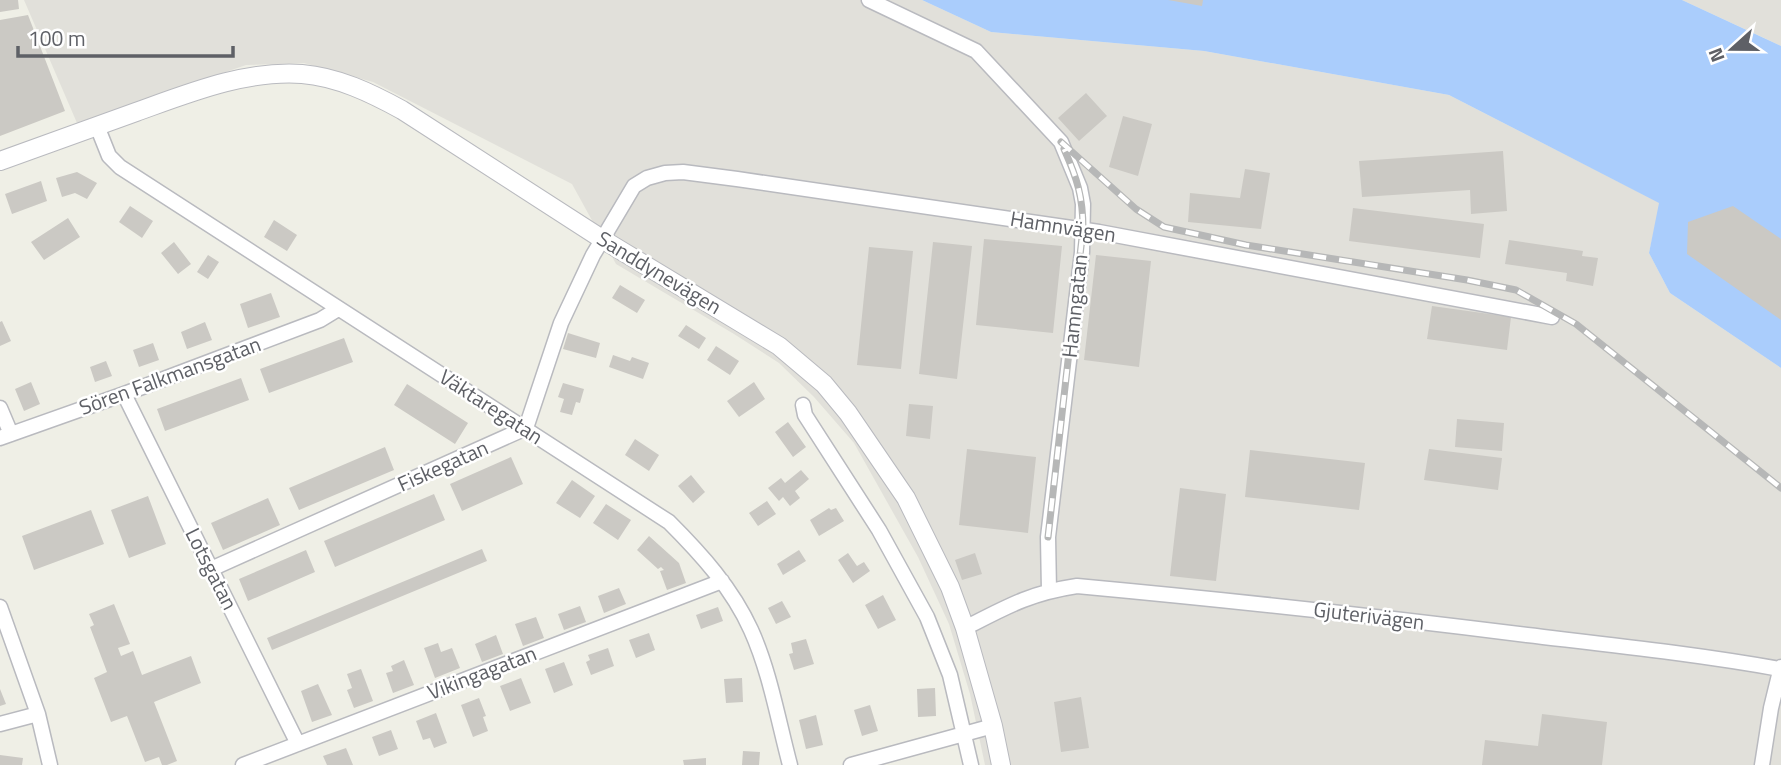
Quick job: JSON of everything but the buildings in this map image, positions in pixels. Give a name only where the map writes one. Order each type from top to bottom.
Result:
[{"type":"street","name":"Hamngatan","points":[[869,0],[976,51],[1061,142],[1080,188],[1083,229],[1048,537],[1049,590]]},
{"type":"street","name":"Sanddynevägen","points":[[0,162],[183,95],[237,79],[267,74],[303,74],[327,78],[377,96],[402,110],[602,239],[779,346],[824,384],[848,412],[906,498],[950,587],[965,628],[993,726],[1001,765]]},
{"type":"street","name":"Väktaregatan","points":[[97,126],[109,156],[120,167],[669,522],[722,580],[751,630],[766,674],[790,765]]},
{"type":"street","name":"Hamnvägen","points":[[602,239],[634,186],[664,173],[682,172],[1083,229],[1552,317]]},
{"type":"street","points":[[526,428],[561,323],[602,239]]},
{"type":"street","name":"Sören Falkmansgatan","points":[[6,436],[320,320],[338,309]]},
{"type":"street","name":"Lotsgatan","points":[[124,394],[298,744]]},
{"type":"street","points":[[803,405],[805,415],[878,530],[928,618],[950,675],[971,765]]},
{"type":"street","points":[[0,408],[6,436]]},
{"type":"street","name":"Fiskegatan","points":[[211,569],[526,428]]},
{"type":"street","name":"Vikingagatan","points":[[243,765],[722,580]]},
{"type":"street","name":"Gjuterivägen","points":[[965,628],[1026,597],[1077,586],[1250,602],[1709,657],[1780,668]]},
{"type":"street","points":[[0,607],[38,714],[50,765]]},
{"type":"street","points":[[1762,765],[1780,668]]},
{"type":"street","points":[[0,724],[38,714]]},
{"type":"street","points":[[851,765],[993,726]]},
{"type":"shaded area","points":[[24,0],[922,0],[991,32],[1204,51],[1449,95],[1660,203],[1649,253],[1670,293],[1781,368],[1781,765],[985,765],[970,694],[949,624],[918,557],[854,443],[814,397],[779,363],[616,264],[572,184],[373,82],[304,63],[246,65],[77,123]]},
{"type":"shaded area","points":[[1682,0],[1781,0],[1781,46],[1762,37]]},
{"type":"water","points":[[922,0],[1682,0],[1781,46],[1781,368],[1670,293],[1649,253],[1659,203],[1449,95],[1204,51],[991,32]]},
{"type":"railway","points":[[1061,142],[1136,209],[1164,227],[1246,245],[1516,290],[1576,324],[1781,488]]},
{"type":"railway","points":[[1048,537],[1083,229],[1078,188],[1064,149]]}]
